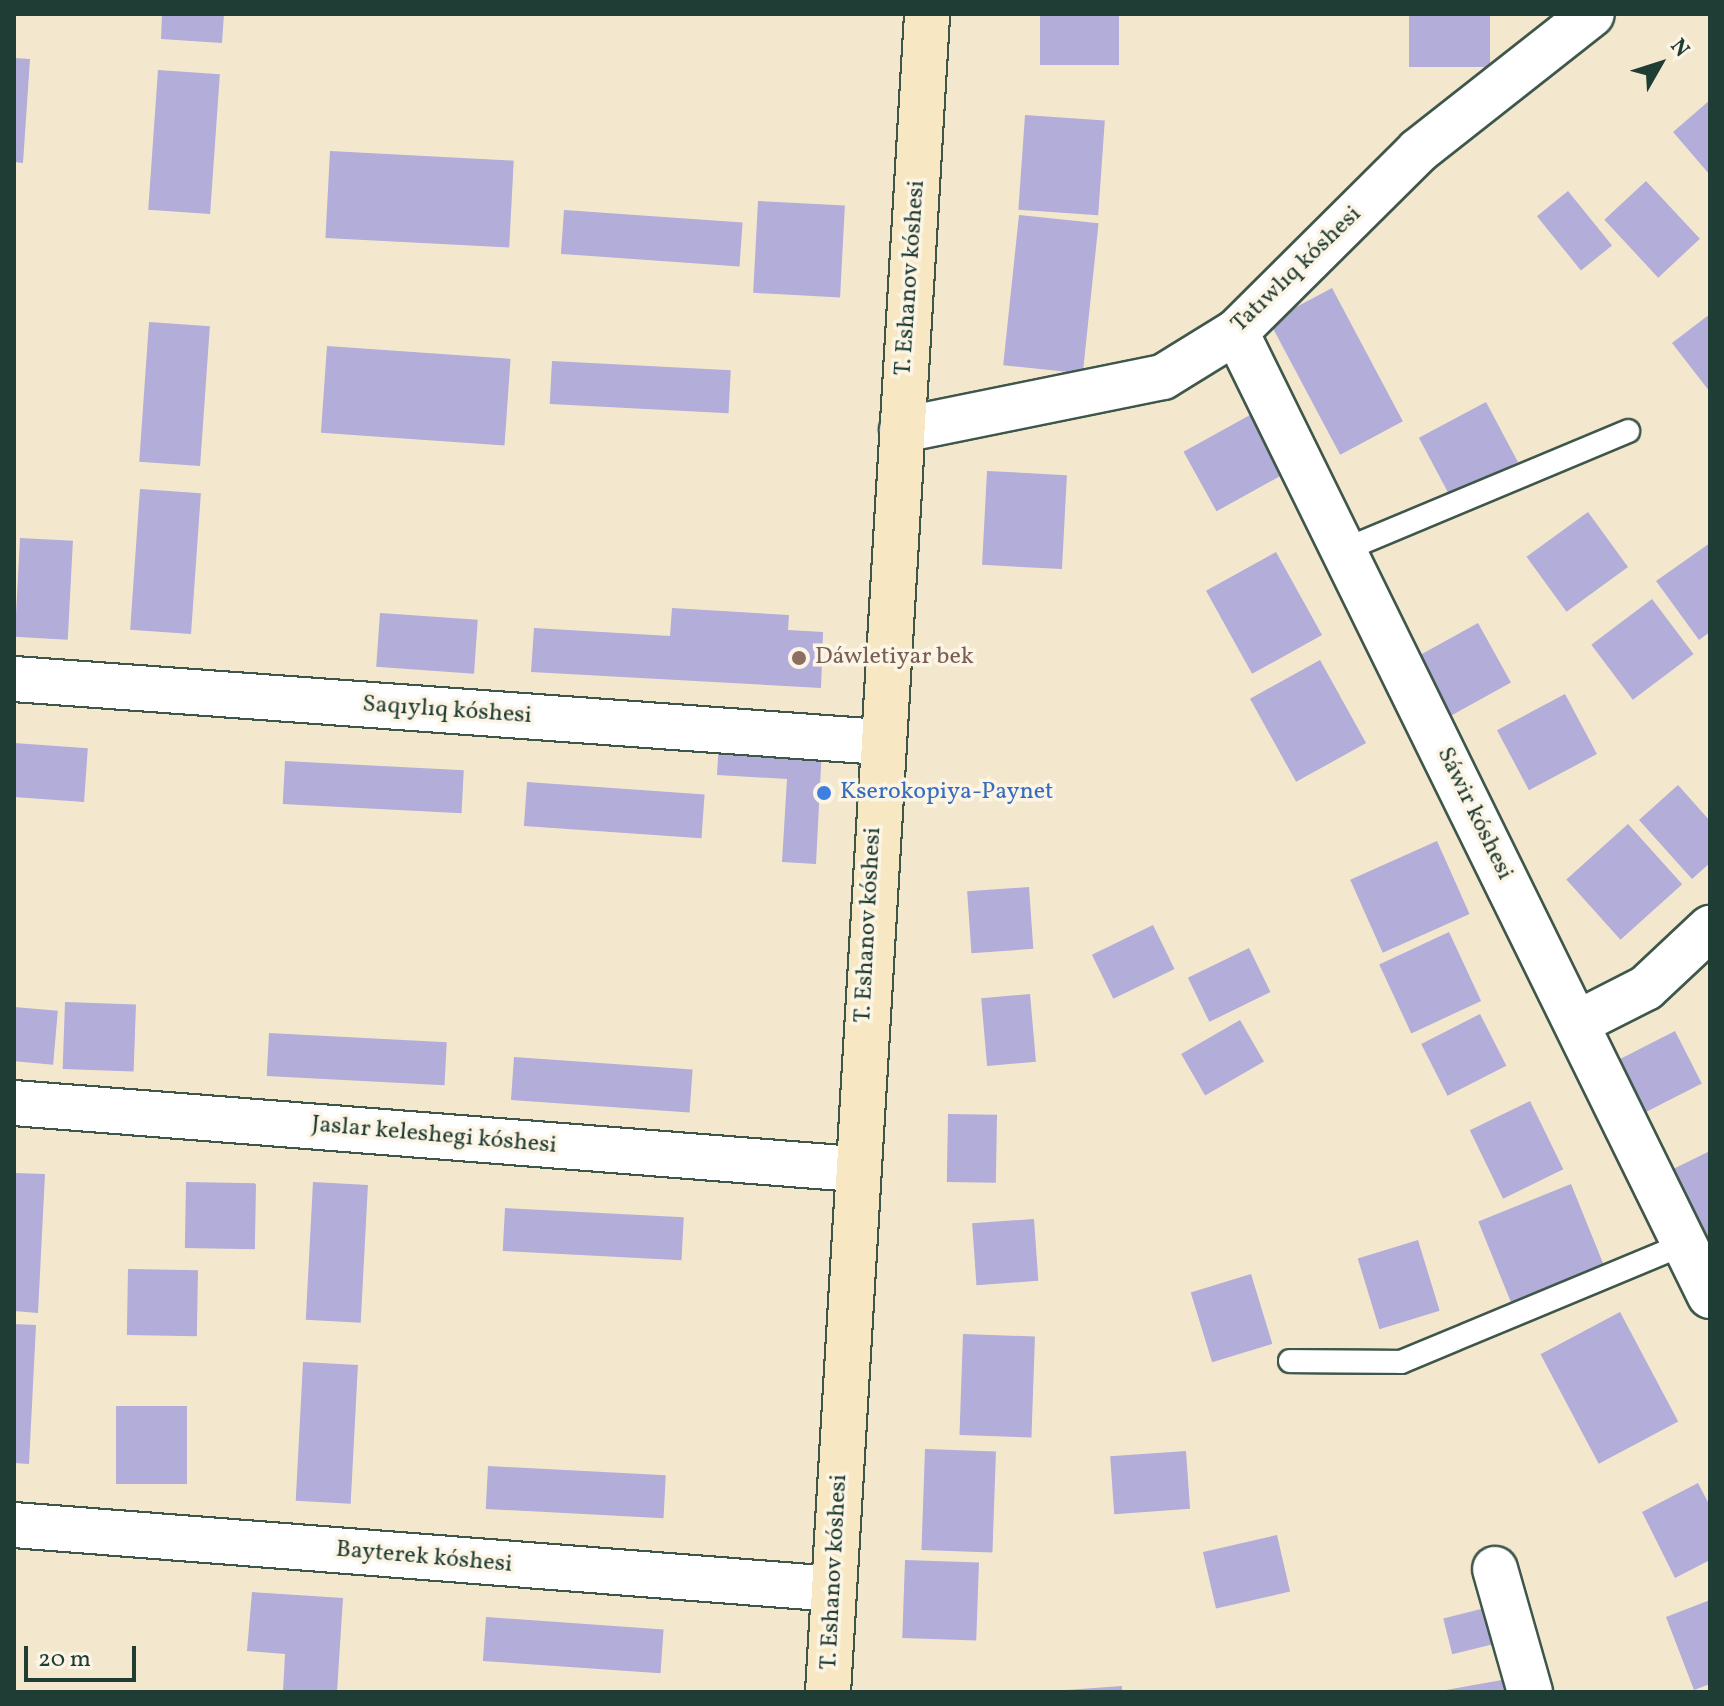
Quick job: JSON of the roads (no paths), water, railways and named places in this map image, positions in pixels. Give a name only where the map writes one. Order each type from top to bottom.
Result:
[{"type":"main road","name":"T. Eshanov kóshesi","points":[[828,1692],[880,742],[927,14]]},
{"type":"street","name":"Tatıwlıq kóshesi","points":[[902,430],[1163,377],[1236,332],[1418,151],[1592,14]]},
{"type":"street","name":"Sáwir kóshesi","points":[[1236,332],[1710,1296]]},
{"type":"street","name":"Saqıylıq kóshesi","points":[[14,679],[880,742]]},
{"type":"street","points":[[1577,1023],[1646,988],[1710,928]]},
{"type":"street","name":"Jaslar keleshegi kóshesi","points":[[14,1103],[855,1169]]},
{"type":"street","name":"Bayterek kóshesi","points":[[14,1525],[834,1589]]},
{"type":"street","points":[[1495,1569],[1530,1692]]},
{"type":"lane","points":[[1344,550],[1628,431]]},
{"type":"lane","points":[[1290,1361],[1401,1362],[1685,1244]]},
{"type":"place","name":"Dáwletiyar bek","points":[[799,658]]},
{"type":"place","name":"Kserokopiya-Paynet","points":[[824,793]]}]
